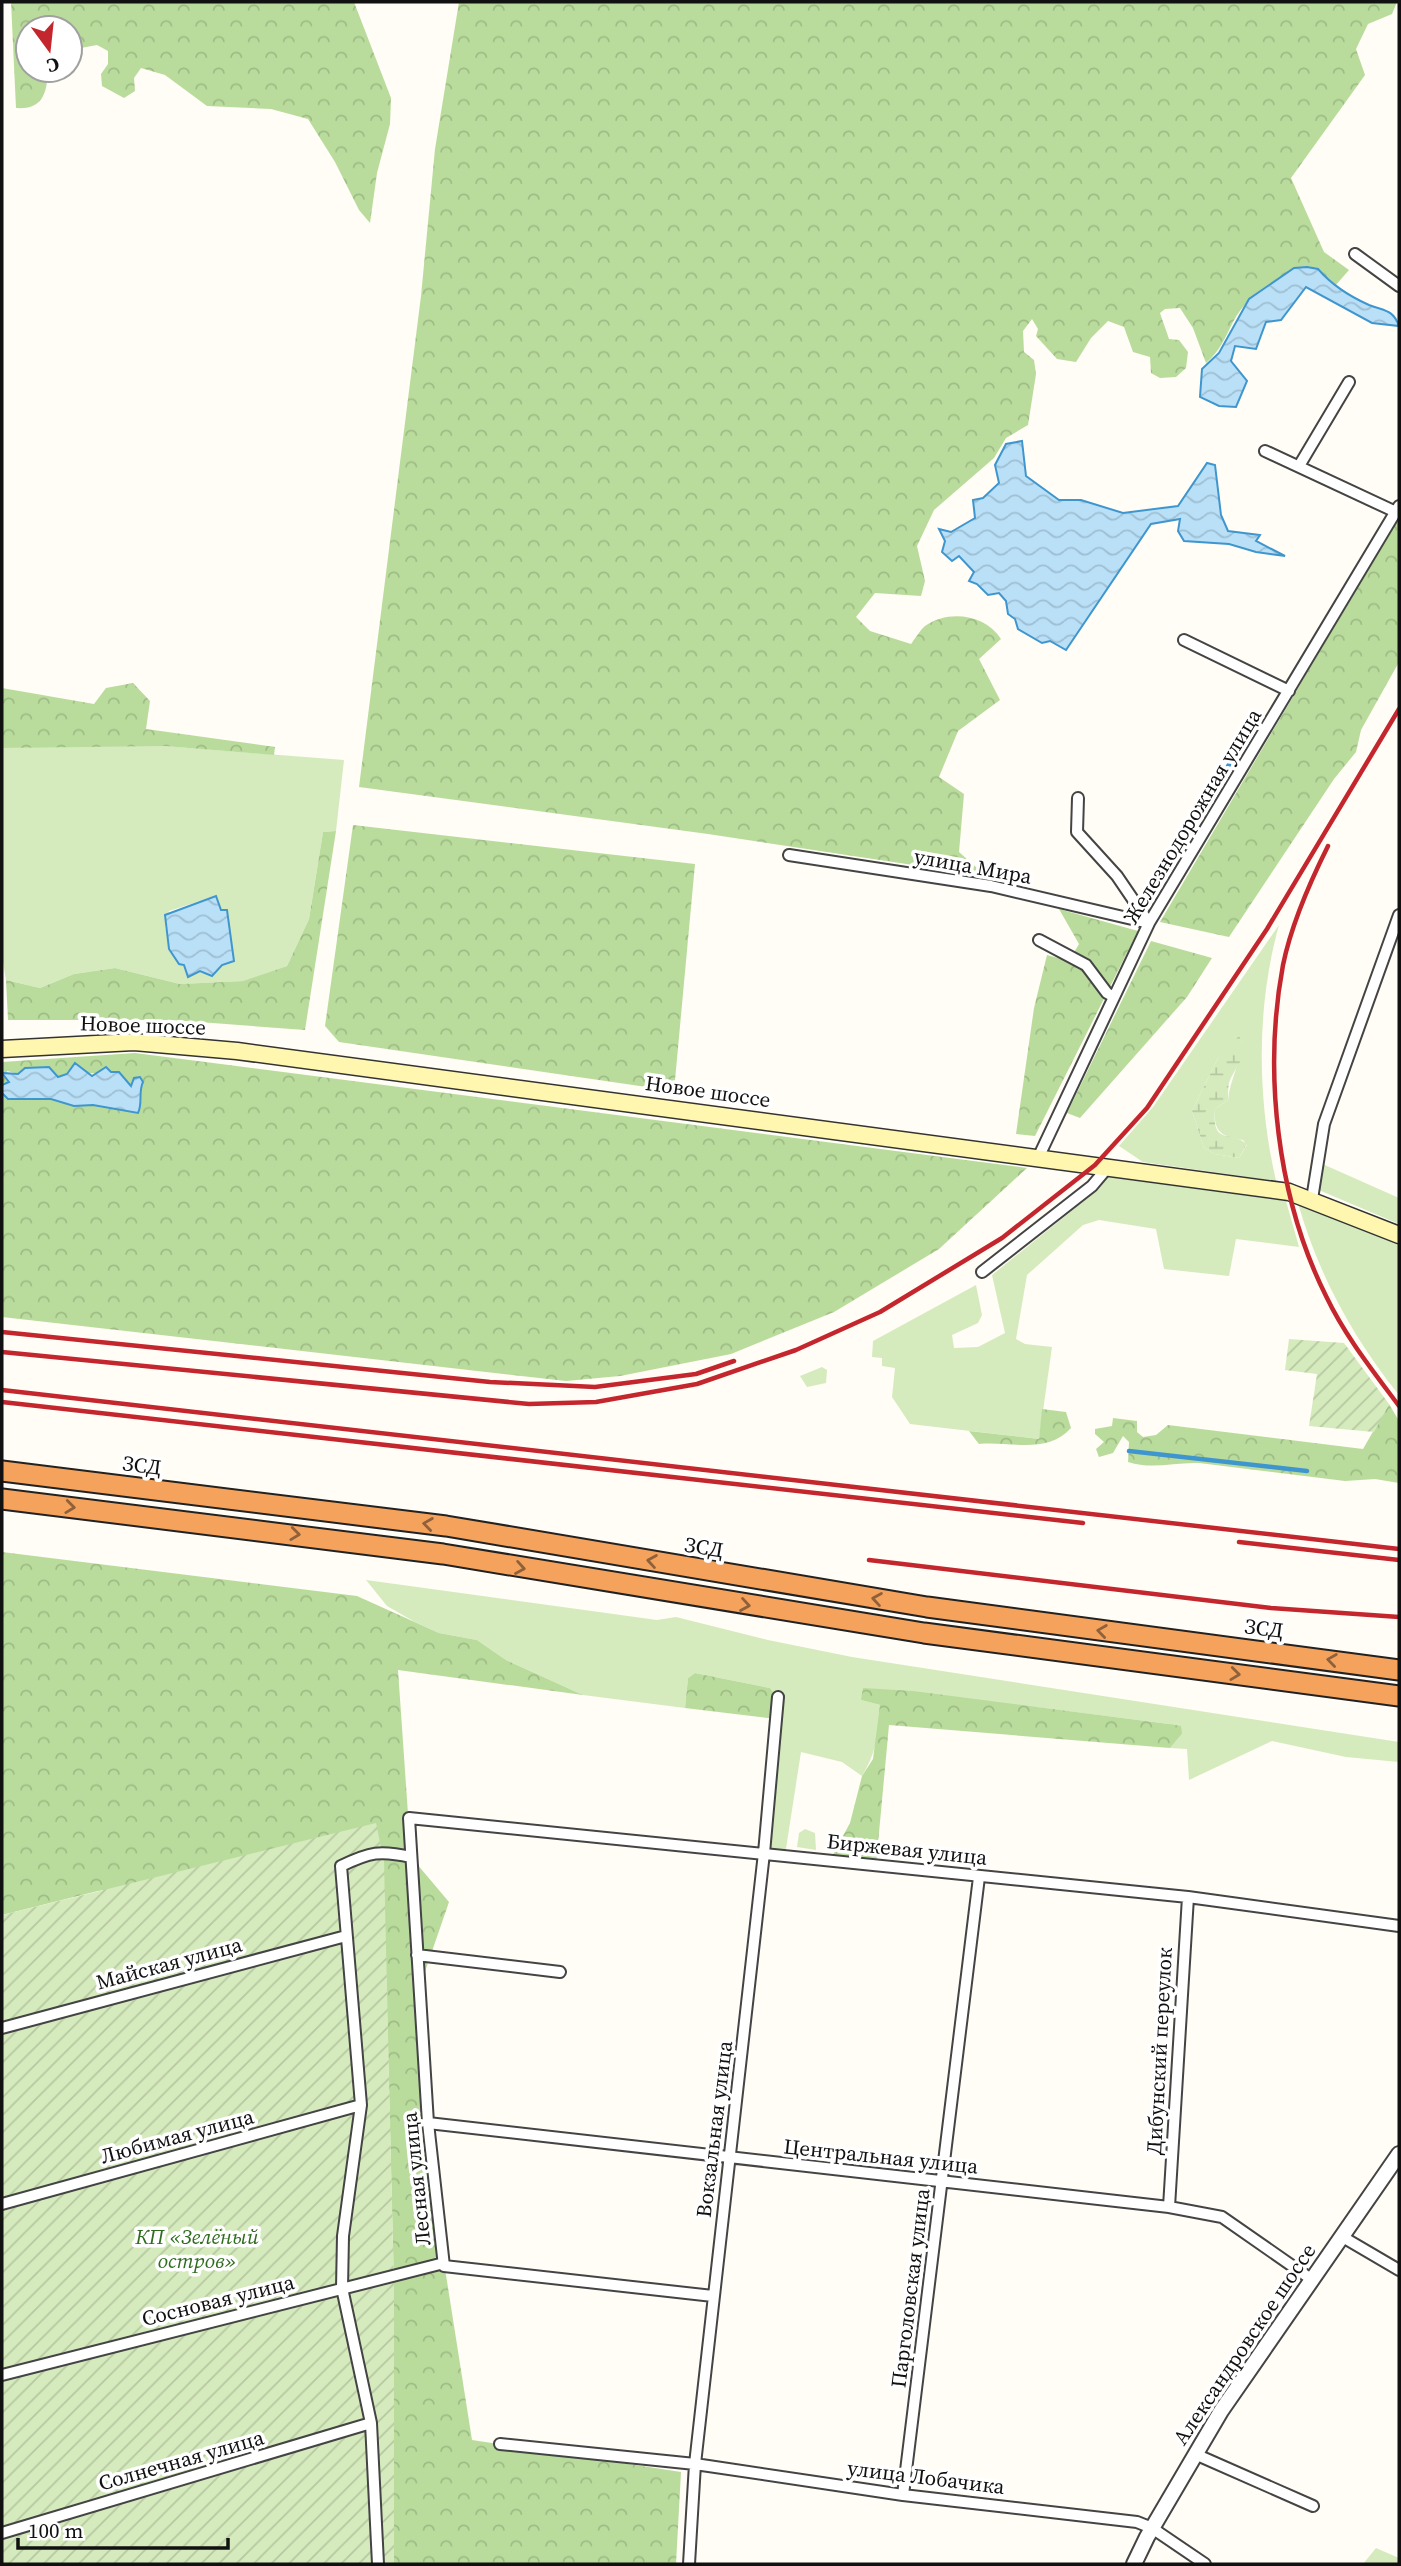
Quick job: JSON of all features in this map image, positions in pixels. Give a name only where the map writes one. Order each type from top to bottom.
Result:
[{"type":"highway","name":"ЗСД","points":[[2,1471],[446,1526],[927,1607],[1399,1670]]},
{"type":"highway","points":[[2,1499],[443,1554],[884,1627],[1399,1696]]},
{"type":"main road","name":"Новое шоссе","points":[[2,1049],[134,1042],[237,1051],[1039,1156],[1289,1192],[1399,1235]]},
{"type":"street","points":[[1355,254],[1399,286]]},
{"type":"street","points":[[1299,466],[1349,382]]},
{"type":"street","points":[[1265,451],[1397,509]]},
{"type":"street","name":"Железнодорожная улица","points":[[1039,1156],[1149,923],[1397,509]]},
{"type":"street","points":[[1184,640],[1289,691]]},
{"type":"street","points":[[1078,799],[1077,832],[1118,876],[1149,923]]},
{"type":"street","name":"улица Мира","points":[[789,855],[991,886],[1149,923]]},
{"type":"street","points":[[1312,1199],[1324,1124],[1399,915]]},
{"type":"street","points":[[1039,940],[1086,965],[1107,993],[1114,997]]},
{"type":"street","points":[[982,1272],[1092,1186],[1108,1167]]},
{"type":"street","name":"Вокзальная улица","points":[[689,2564],[695,2464],[731,2159],[778,1697]]},
{"type":"street","name":"Биржевая улица","points":[[409,1818],[1188,1897],[1399,1926]]},
{"type":"street","name":"Лесная улица","points":[[409,1818],[428,2123],[444,2266],[713,2296]]},
{"type":"street","points":[[378,2564],[371,2423],[342,2287],[343,2236],[362,2105],[341,1866],[362,1856],[383,1851],[411,1857]]},
{"type":"street","name":"Парголовская улица","points":[[903,2495],[979,1877]]},
{"type":"street","name":"Дибунский переулок","points":[[1169,2207],[1188,1897]]},
{"type":"street","name":"Майская улица","points":[[2,2028],[346,1936]]},
{"type":"street","points":[[417,1955],[560,1972]]},
{"type":"street","name":"Любимая улица","points":[[2,2204],[362,2105]]},
{"type":"street","name":"Центральная улица","points":[[428,2123],[1169,2207],[1222,2217],[1311,2279]]},
{"type":"street","name":"Александровское шоссе","points":[[1134,2564],[1152,2528],[1221,2411],[1399,2154]]},
{"type":"street","points":[[1341,2236],[1399,2270]]},
{"type":"street","name":"Сосновая улица","points":[[2,2375],[444,2263]]},
{"type":"street","name":"Солнечная улица","points":[[2,2533],[371,2423]]},
{"type":"street","name":"улица Лобачика","points":[[500,2444],[695,2464],[903,2495],[1137,2522],[1152,2528]]},
{"type":"street","points":[[1195,2454],[1314,2506]]},
{"type":"street","points":[[1152,2528],[1205,2564]]},
{"type":"green space","points":[[11,2],[354,2],[391,98],[390,124],[377,173],[370,223],[359,210],[335,162],[308,119],[271,109],[207,106],[165,75],[141,68],[134,78],[135,91],[124,98],[102,86],[101,74],[108,64],[108,51],[97,45],[84,47],[84,14],[14,14],[14,66]]},
{"type":"green space","points":[[459,2],[1397,2],[1392,14],[1368,24],[1356,49],[1365,75],[1291,178],[1324,252],[1349,270],[1335,286],[1318,269],[1269,286],[1240,310],[1219,349],[1206,363],[1193,328],[1180,308],[1165,309],[1160,313],[1169,339],[1179,340],[1188,352],[1186,368],[1176,377],[1160,378],[1151,373],[1150,357],[1133,352],[1124,327],[1108,321],[1091,338],[1076,362],[1057,359],[1036,336],[1038,329],[1032,319],[1023,331],[1024,352],[1034,360],[1036,374],[1028,425],[1006,438],[994,458],[934,510],[917,546],[925,581],[921,596],[875,593],[856,617],[870,631],[911,644],[925,626],[945,617],[956,616],[986,624],[1001,639],[979,659],[1000,700],[958,731],[939,777],[964,794],[959,852],[986,876],[708,834],[359,787],[421,296],[435,149]]},
{"type":"green space","points":[[15,84],[46,84],[45,93],[38,103],[16,108]]},
{"type":"green space","points":[[1399,517],[1399,662],[1361,730],[1356,752],[1334,779],[1229,937],[1160,922]]},
{"type":"green space","points":[[133,683],[150,701],[146,729],[275,747],[274,755],[164,746],[2,748],[2,688],[94,704],[106,688]]},
{"type":"green space","points":[[164,746],[344,760],[336,831],[323,832],[309,919],[287,966],[244,981],[180,984],[115,968],[74,974],[40,988],[6,980],[2,956],[2,748]],"holes":[[[216,896],[221,910],[165,929],[169,911]]]},
{"type":"green space","points":[[353,825],[695,864],[674,1091],[339,1042],[325,1026]]},
{"type":"green space","points":[[336,831],[305,1030],[172,1020],[8,1020],[6,980],[40,988],[74,974],[115,968],[180,984],[243,981],[287,966],[309,919],[323,832]]},
{"type":"green space","points":[[1059,909],[1138,931],[1035,1136],[1016,1134],[1034,1008],[1047,955],[1069,961],[1079,944]]},
{"type":"green space","points":[[1279,925],[1266,988],[1262,1053],[1265,1118],[1276,1181],[1143,1162],[1119,1146],[1153,1107]],"holes":[[[1242,1041],[1228,1100],[1215,1109],[1220,1132],[1243,1140],[1247,1145],[1239,1158],[1215,1154],[1204,1148],[1192,1111],[1218,1058]]]},
{"type":"green space","points":[[1151,941],[1212,958],[1187,997],[1080,1118],[1067,1113]]},
{"type":"green space","points":[[1239,1036],[1242,1055],[1229,1083],[1228,1100],[1215,1109],[1215,1121],[1219,1133],[1247,1144],[1239,1158],[1215,1154],[1204,1148],[1192,1111],[1218,1058]]},
{"type":"green space","points":[[135,1053],[1027,1168],[939,1249],[834,1312],[731,1354],[620,1376],[566,1381],[2,1317],[2,1093],[9,1099],[51,1099],[74,1106],[93,1105],[137,1113],[141,1106],[140,1088],[132,1086],[119,1072],[58,1077],[49,1067],[25,1068],[19,1074],[7,1071],[9,1082],[2,1085],[2,1062]]},
{"type":"green space","points":[[1318,1162],[1399,1198],[1399,1224],[1314,1188]]},
{"type":"green space","points":[[1108,1177],[1286,1201],[1299,1247],[1236,1239],[1229,1276],[1164,1269],[1156,1229],[1099,1220],[1083,1225],[1027,1275],[1016,1339],[1025,1344],[1052,1347],[1039,1439],[910,1424],[892,1397],[895,1368],[882,1366],[882,1358],[872,1357],[873,1341],[976,1285],[982,1315],[978,1323],[952,1335],[954,1348],[978,1347],[1005,1333],[992,1275],[1099,1189]]},
{"type":"green space","points":[[1298,1203],[1399,1244],[1399,1395],[1367,1351],[1339,1304],[1316,1255]]},
{"type":"green space","points":[[1289,1339],[1344,1343],[1389,1404],[1374,1432],[1309,1426],[1317,1374],[1285,1370]]},
{"type":"green space","points":[[822,1367],[827,1370],[826,1383],[807,1387],[800,1376]]},
{"type":"green space","points":[[1389,1404],[1399,1421],[1399,1483],[1375,1479],[1345,1481],[1199,1463],[1155,1466],[1137,1464],[1128,1462],[1129,1442],[1123,1436],[1113,1453],[1099,1457],[1096,1449],[1104,1442],[1095,1434],[1095,1429],[1112,1426],[1113,1418],[1137,1421],[1137,1432],[1143,1437],[1156,1435],[1168,1425],[1363,1449]]},
{"type":"green space","points":[[1042,1409],[1066,1412],[1071,1428],[1051,1441],[1028,1445],[979,1444],[969,1431],[1039,1439]]},
{"type":"green space","points":[[2,1552],[357,1596],[439,1633],[477,1640],[506,1660],[583,1695],[398,1670],[411,1857],[449,1902],[419,1989],[443,2256],[472,2440],[681,2472],[676,2564],[394,2564],[394,2288],[383,1851],[98,1891],[2,1915]]},
{"type":"green space","points":[[366,1580],[657,1620],[676,1617],[852,1657],[1399,1742],[1399,1762],[1346,1757],[1272,1741],[1189,1780],[1187,1749],[1170,1748],[1182,1734],[1169,1724],[1036,1707],[861,1700],[880,1705],[876,1742],[862,1776],[842,1762],[801,1752],[785,1855],[766,1853],[778,1699],[770,1688],[695,1673],[688,1678],[685,1708],[583,1695],[506,1660],[477,1640],[439,1633],[415,1622],[387,1606]]},
{"type":"green space","points":[[695,1673],[770,1688],[778,1699],[776,1719],[685,1708],[688,1678]]},
{"type":"green space","points":[[863,1688],[913,1691],[1169,1724],[1181,1726],[1182,1734],[1170,1748],[889,1725],[876,1865],[830,1860],[850,1823],[862,1776],[873,1759],[880,1705],[861,1700]]},
{"type":"green space","name":"КП «Зелёный остров»","points":[[376,1823],[384,1862],[394,2288],[394,2564],[2,2564],[2,1915]]},
{"type":"green space","points":[[805,1829],[815,1833],[816,1850],[797,1847],[799,1833]]},
{"type":"green space","points":[[1376,2548],[1399,2558],[1399,2564],[1363,2564]]},
{"type":"water","points":[[1294,268],[1318,269],[1335,285],[1355,298],[1391,313],[1399,326],[1372,323],[1306,287],[1281,320],[1266,322],[1256,349],[1235,346],[1231,361],[1247,381],[1236,407],[1219,406],[1200,397],[1202,369],[1219,353],[1249,299]]},
{"type":"water","points":[[1022,441],[1026,476],[1059,500],[1081,500],[1123,513],[1178,506],[1207,463],[1215,465],[1221,515],[1228,531],[1260,535],[1256,541],[1285,556],[1256,552],[1229,544],[1184,541],[1178,531],[1180,519],[1151,524],[1066,650],[1050,641],[1042,643],[1018,629],[1015,619],[1008,614],[1006,601],[999,593],[988,595],[977,584],[969,581],[974,572],[959,556],[952,561],[942,552],[945,541],[939,529],[951,532],[975,518],[973,500],[983,498],[999,483],[995,465],[1006,444]]},
{"type":"water","points":[[216,896],[221,910],[227,910],[234,961],[222,965],[212,976],[200,971],[188,977],[184,965],[179,964],[169,949],[165,915]]},
{"type":"water","points":[[75,1063],[92,1076],[106,1067],[111,1072],[119,1072],[131,1086],[134,1078],[140,1077],[143,1082],[138,1113],[93,1105],[74,1106],[51,1099],[8,1099],[2,1093],[2,1085],[9,1082],[2,1073],[18,1074],[25,1068],[49,1067],[58,1077],[67,1074]]},
{"type":"waterway","points":[[1192,826],[1242,743]]},
{"type":"waterway","points":[[1148,901],[1181,846]]},
{"type":"waterway","points":[[1129,1451],[1307,1471]]},
{"type":"railway","points":[[2,1352],[529,1404],[596,1402],[697,1384],[796,1350],[880,1312],[1002,1238],[1095,1165],[1147,1108],[1267,929],[1399,709]]},
{"type":"railway","points":[[1328,846],[1302,904],[1283,965],[1274,1048],[1279,1134],[1296,1218],[1309,1258],[1326,1296],[1351,1339],[1399,1406]]},
{"type":"railway","points":[[2,1332],[490,1382],[595,1387],[696,1374],[734,1361]]},
{"type":"railway","points":[[2,1390],[1399,1549]]},
{"type":"railway","points":[[2,1402],[1083,1523]]},
{"type":"railway","points":[[1239,1542],[1399,1560]]},
{"type":"railway","points":[[869,1560],[1271,1608],[1399,1617]]}]
